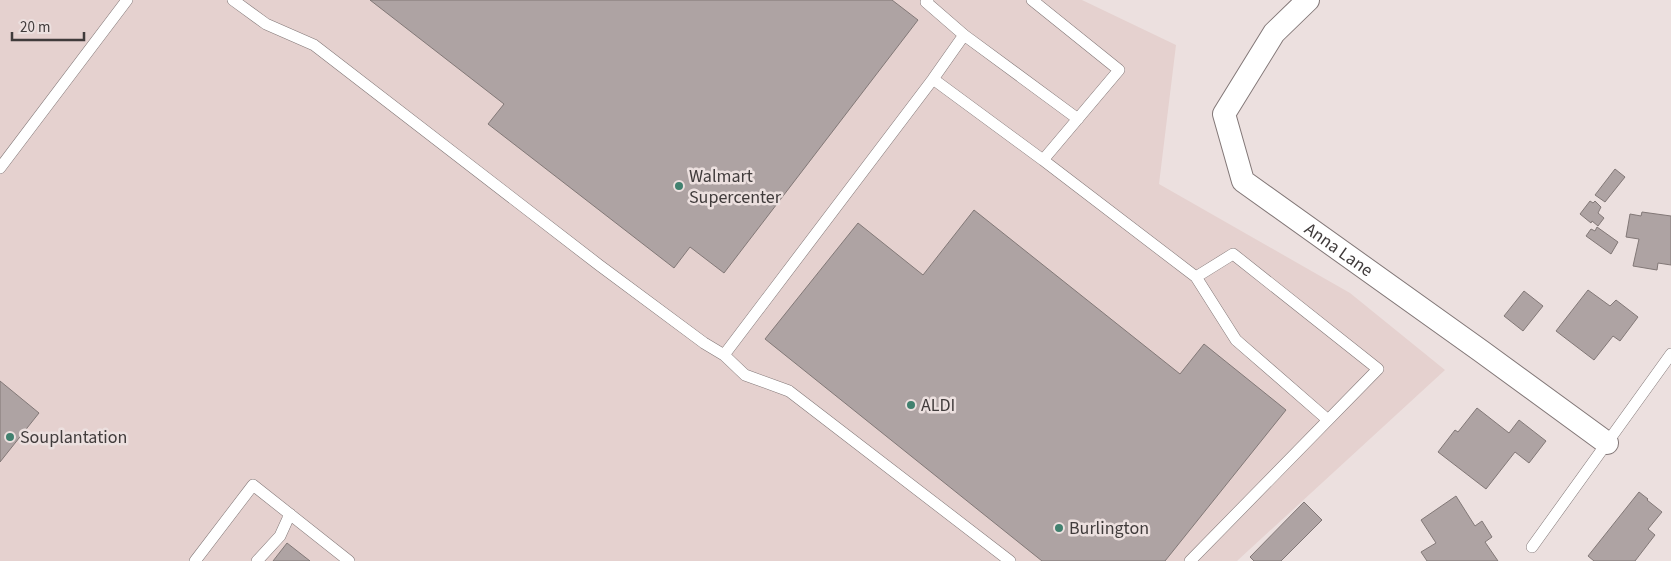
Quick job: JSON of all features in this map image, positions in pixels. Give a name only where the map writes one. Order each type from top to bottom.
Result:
[{"type":"street","name":"Anna Lane","points":[[1308,0],[1274,32],[1224,114],[1243,182],[1481,350],[1607,443]]},
{"type":"lane","points":[[0,168],[127,0]]},
{"type":"lane","points":[[233,0],[266,24],[314,45],[598,266],[704,343],[724,355],[745,375],[789,391],[1010,561]]},
{"type":"lane","points":[[1032,0],[1119,70],[1043,160]]},
{"type":"lane","points":[[926,1],[964,35],[1078,119]]},
{"type":"lane","points":[[724,355],[933,79],[964,35]]},
{"type":"lane","points":[[933,79],[1196,277],[1236,340],[1328,420]]},
{"type":"lane","points":[[1190,561],[1378,370],[1233,254],[1196,277]]},
{"type":"lane","points":[[1532,547],[1671,354]]},
{"type":"lane","points":[[195,561],[253,485],[349,561]]},
{"type":"lane","points":[[257,561],[280,536],[290,514]]},
{"type":"shaded area","points":[[0,0],[1082,0],[1176,45],[1159,184],[1350,293],[1445,370],[1237,561],[0,561]]},
{"type":"building","name":"Walmart Supercenter","points":[[370,0],[892,0],[918,20],[724,273],[690,247],[674,268],[488,124],[504,104]]},
{"type":"building","points":[[1615,169],[1625,177],[1605,202],[1595,195]]},
{"type":"building","points":[[1590,201],[1593,203],[1595,201],[1601,207],[1598,213],[1604,218],[1598,226],[1580,214]]},
{"type":"building","points":[[974,210],[1180,374],[1204,344],[1286,410],[1165,561],[1042,561],[765,339],[858,223],[923,275]]},
{"type":"building","points":[[1642,212],[1671,216],[1671,265],[1658,263],[1657,270],[1633,266],[1639,239],[1626,237],[1630,214],[1641,216]]},
{"type":"building","points":[[1597,227],[1618,242],[1611,254],[1586,236],[1591,229],[1595,231]]},
{"type":"building","points":[[1588,290],[1610,306],[1616,300],[1638,317],[1620,341],[1613,336],[1594,360],[1556,331]]},
{"type":"building","points":[[1524,291],[1543,306],[1523,331],[1504,316]]},
{"type":"building","name":"Souplantation","points":[[0,381],[39,413],[0,462]]},
{"type":"building","points":[[1477,408],[1509,433],[1519,420],[1546,441],[1529,463],[1515,452],[1486,489],[1438,452],[1455,430],[1458,432]]},
{"type":"building","points":[[1639,492],[1662,512],[1648,529],[1655,535],[1635,561],[1594,561],[1588,556]]},
{"type":"building","points":[[1456,496],[1475,526],[1482,521],[1492,537],[1485,542],[1498,561],[1427,561],[1421,552],[1436,543],[1421,520]]},
{"type":"building","points":[[1304,502],[1322,520],[1281,561],[1254,561],[1250,557]]},
{"type":"building","points":[[287,543],[310,561],[273,561]]},
{"type":"place","name":"Walmart Supercenter","points":[[679,186]]},
{"type":"place","name":"ALDI","points":[[911,405]]},
{"type":"place","name":"Souplantation","points":[[10,437]]},
{"type":"place","name":"Burlington","points":[[1059,528]]}]
